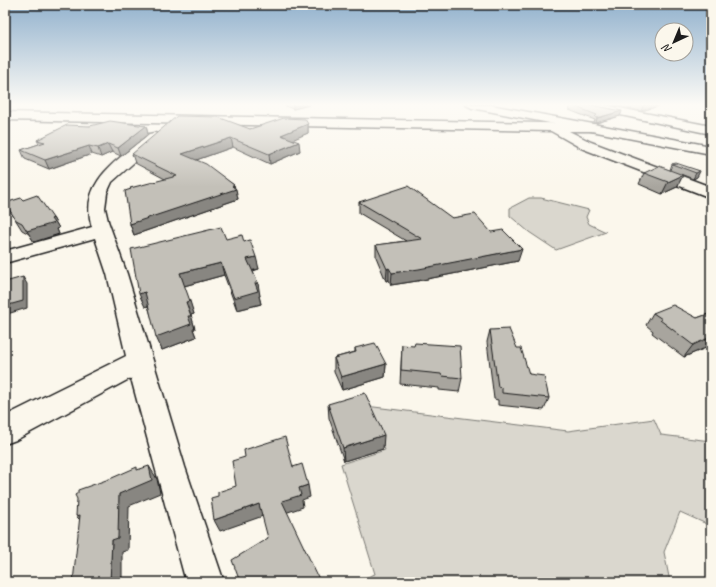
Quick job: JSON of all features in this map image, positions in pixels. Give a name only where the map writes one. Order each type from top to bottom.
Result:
[{"type":"street","points":[[160,132],[106,179],[100,188],[96,209],[114,264],[139,361],[179,501],[205,582]]},
{"type":"street","points":[[563,132],[586,144],[711,193]]},
{"type":"street","points":[[615,132],[711,150]]},
{"type":"street","points":[[5,257],[103,230]]},
{"type":"street","points":[[5,431],[139,361]]},
{"type":"shaded area","points":[[529,198],[541,198],[589,210],[586,217],[589,224],[606,232],[556,250],[529,232],[510,216],[510,208]]},
{"type":"shaded area","points":[[366,406],[568,431],[654,419],[661,435],[711,441],[711,526],[680,512],[664,552],[670,582],[360,582],[360,580],[375,574],[341,464],[385,450]]},
{"type":"building","points":[[52,132],[138,132],[118,148],[108,144],[98,148],[89,146],[45,160],[21,150],[45,142],[37,140]]},
{"type":"building","points":[[158,132],[287,132],[281,135],[299,142],[269,154],[231,138],[182,154],[206,164],[234,185],[232,186],[236,189],[130,224],[125,191],[131,189],[130,188],[177,176],[132,154]]},
{"type":"building","points":[[676,163],[700,171],[696,173],[672,164]]},
{"type":"building","points":[[659,166],[683,175],[668,182],[644,173]]},
{"type":"building","points":[[408,186],[452,218],[475,214],[491,232],[503,230],[522,249],[392,273],[389,268],[387,269],[376,245],[422,239],[359,202]]},
{"type":"building","points":[[37,195],[53,218],[51,219],[54,223],[27,231],[22,223],[16,220],[5,203],[21,198],[23,200]]},
{"type":"building","points":[[221,227],[226,239],[242,235],[244,242],[250,240],[256,257],[247,259],[258,283],[255,283],[258,291],[234,298],[221,263],[180,273],[190,301],[186,302],[191,316],[188,316],[191,324],[156,337],[145,292],[139,294],[131,249]]},
{"type":"building","points":[[23,277],[23,301],[5,306],[5,282]]},
{"type":"building","points":[[673,305],[697,318],[711,313],[711,337],[693,345],[653,313]]},
{"type":"building","points":[[509,329],[517,348],[521,348],[529,374],[544,376],[549,398],[502,393],[502,388],[498,387],[490,330]]},
{"type":"building","points":[[375,343],[386,364],[341,377],[334,358],[356,352],[355,348]]},
{"type":"building","points":[[415,343],[460,346],[462,378],[442,376],[441,374],[401,370],[402,345],[414,346]]},
{"type":"building","points":[[365,393],[384,435],[343,448],[328,404]]},
{"type":"building","points":[[285,437],[293,467],[302,464],[308,485],[299,488],[301,495],[282,501],[319,579],[315,582],[240,582],[232,560],[268,538],[259,504],[214,520],[211,498],[218,496],[218,492],[236,486],[232,461],[245,457],[244,450]]},
{"type":"building","points":[[149,466],[152,480],[119,494],[118,538],[112,540],[110,582],[73,582],[80,515],[76,516],[77,499],[75,495],[78,493],[78,490],[137,467],[137,470]]}]
